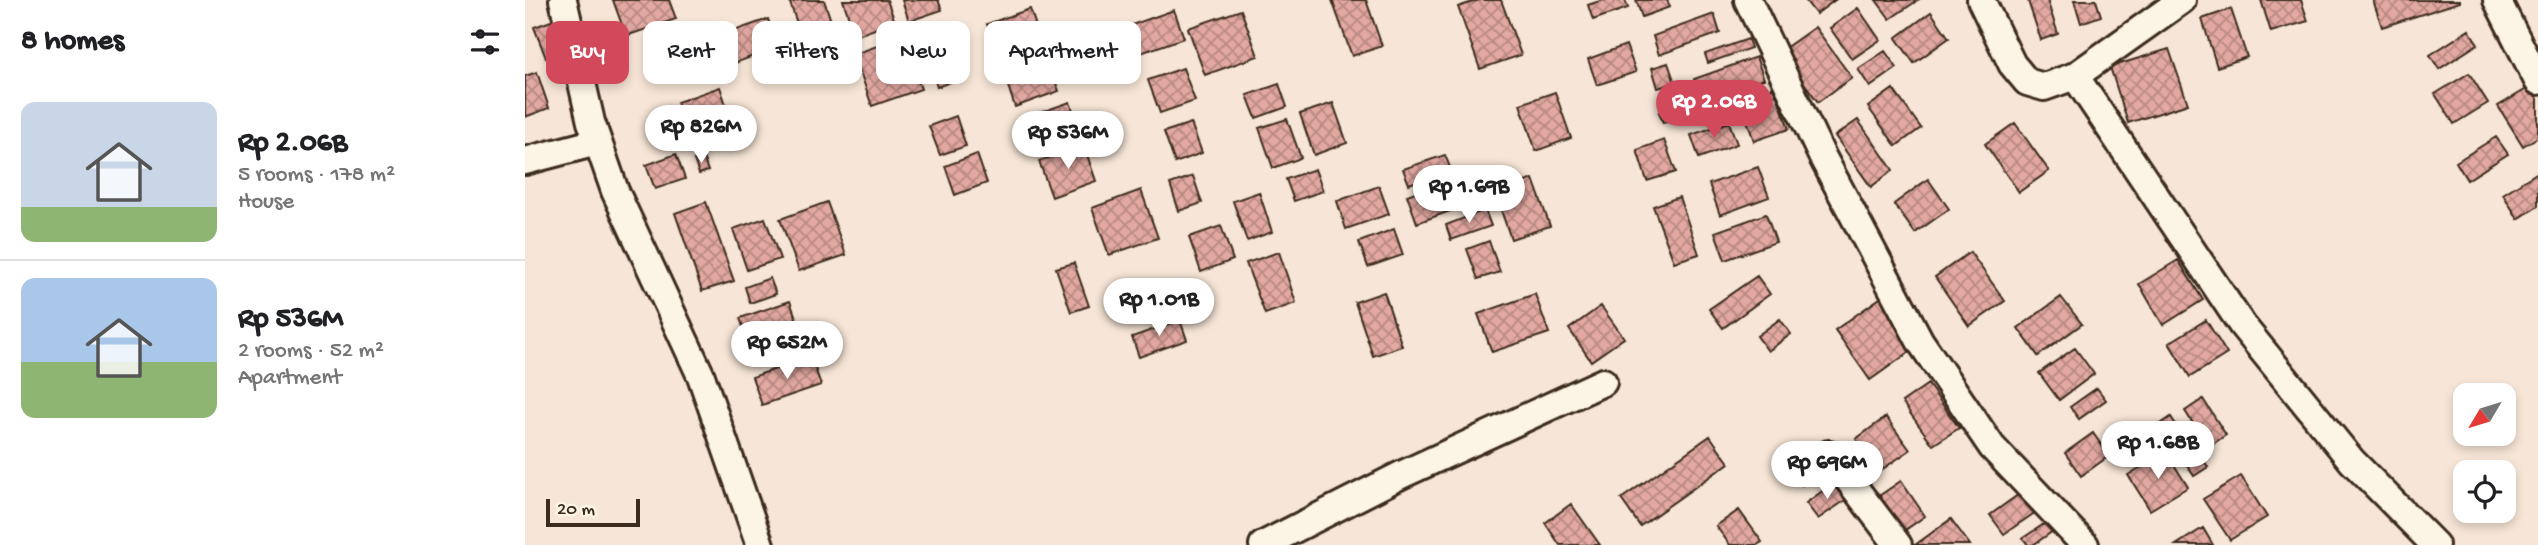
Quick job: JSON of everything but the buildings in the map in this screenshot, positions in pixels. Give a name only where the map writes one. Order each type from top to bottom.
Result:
[{"type":"street","points":[[562,0],[597,142],[615,191],[701,376],[760,545]]},
{"type":"street","points":[[1748,0],[1821,154],[1920,341],[1992,447],[2085,545]]},
{"type":"street","points":[[1981,0],[2012,64],[2027,82],[2044,87],[2075,76],[2182,0]]},
{"type":"street","points":[[2497,0],[2528,35],[2538,81]]},
{"type":"street","points":[[2075,76],[2249,334],[2352,461],[2435,545]]},
{"type":"street","points":[[525,161],[597,142]]},
{"type":"street","points":[[1263,545],[1401,475],[1603,382]]},
{"type":"street","points":[[1829,454],[1898,545]]}]
